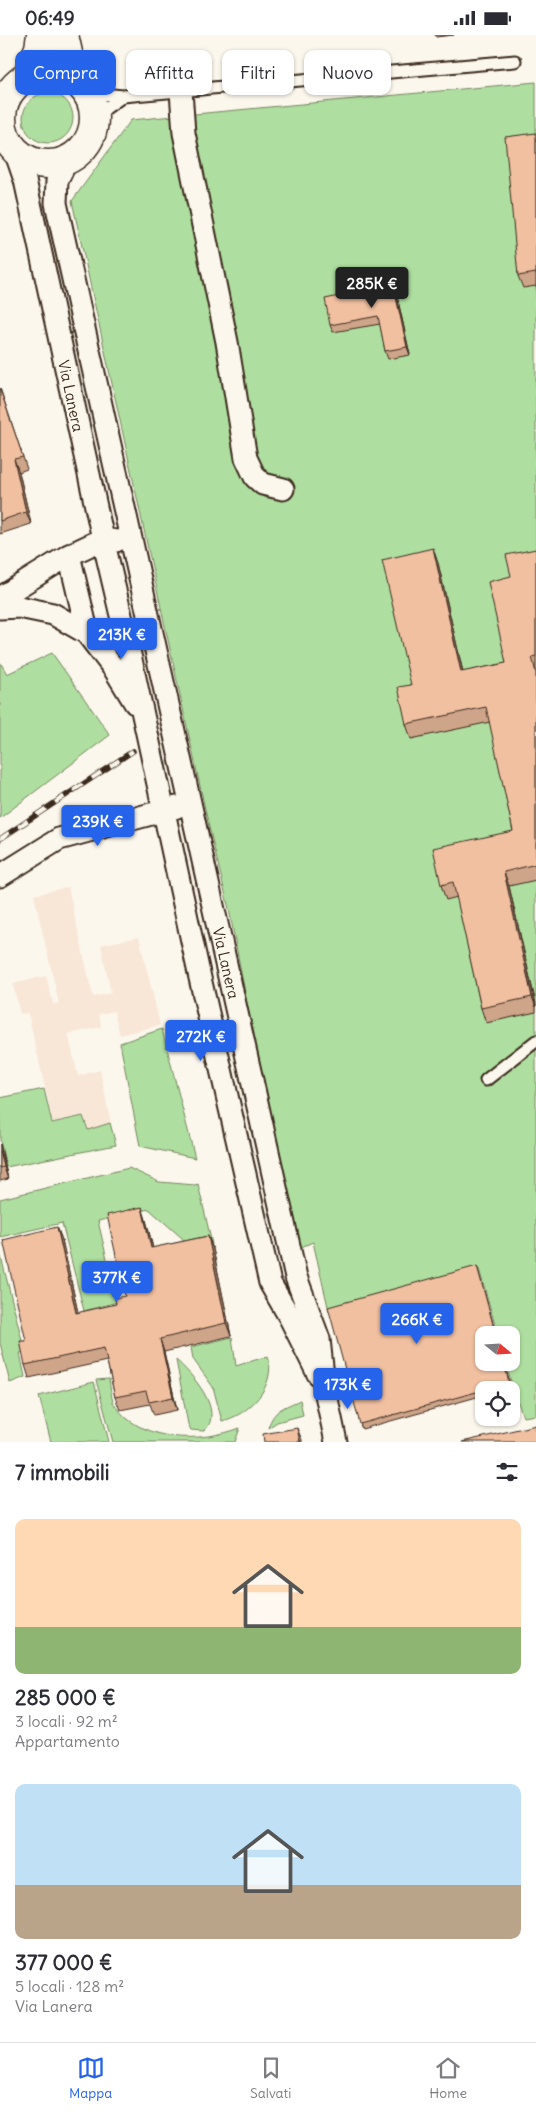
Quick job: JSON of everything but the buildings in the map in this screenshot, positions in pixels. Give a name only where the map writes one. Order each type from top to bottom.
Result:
[{"type":"main road","points":[[41,35],[39,48],[12,87],[1,114],[2,126],[7,141],[24,158],[40,163],[56,163],[67,160],[78,153],[86,144],[91,133],[94,121],[88,95]]},
{"type":"main road","points":[[64,35],[69,50]]},
{"type":"street","points":[[181,95],[184,133],[227,342],[246,458],[254,477],[263,484],[283,489]]},
{"type":"street","name":"Via Lanera","points":[[7,141],[25,180],[103,539],[270,1283],[324,1385]]},
{"type":"street","name":"Via Lanera","points":[[67,160],[57,181],[56,203],[296,1277],[319,1339],[324,1385],[336,1442]]},
{"type":"street","points":[[0,598],[69,555],[103,539],[118,541],[133,547]]},
{"type":"street","name":"Via Lanera","points":[[69,555],[88,635],[116,670],[143,716]]},
{"type":"street","points":[[0,608],[19,607],[53,615],[100,641],[114,643],[138,637],[151,627]]},
{"type":"street","points":[[0,876],[59,839],[191,804]]},
{"type":"lane","points":[[212,88],[515,61]]},
{"type":"lane","points":[[112,95],[135,95]]},
{"type":"lane","points":[[94,121],[106,108],[123,96]]},
{"type":"lane","points":[[486,1080],[536,1041]]},
{"type":"shaded area","points":[[68,887],[93,997],[111,993],[101,945],[139,937],[160,1025],[120,1035],[114,1011],[99,1014],[101,1027],[68,1034],[78,1076],[100,1070],[111,1124],[88,1130],[84,1115],[53,1122],[28,1013],[20,1014],[13,984],[46,976],[53,1004],[59,1003],[34,895]]},
{"type":"green space","points":[[536,82],[536,1415],[523,1417],[520,1408],[520,1381],[511,1381],[508,1371],[520,1371],[520,1326],[495,1326],[479,1269],[329,1311],[313,1242],[294,1250],[229,909],[209,827],[72,201],[131,120]]},
{"type":"green space","points":[[39,95],[57,95],[62,97],[69,104],[73,118],[69,132],[62,139],[48,143],[34,139],[27,132],[23,118],[27,104]]},
{"type":"green space","points":[[52,653],[110,735],[0,818],[0,662],[7,674]]},
{"type":"green space","points":[[162,1029],[195,1158],[140,1146],[120,1043]]},
{"type":"green space","points":[[44,1089],[52,1123],[83,1116],[88,1130],[110,1123],[116,1145],[6,1167],[0,1140],[0,1098]]},
{"type":"green space","points":[[129,1168],[159,1182],[198,1184],[212,1244],[189,1249],[182,1238],[149,1209],[98,1221],[117,1302],[84,1311],[62,1223],[0,1237],[0,1199]]},
{"type":"green space","points":[[0,1253],[25,1352],[20,1353],[25,1377],[10,1383],[0,1343]]},
{"type":"green space","points":[[232,1337],[236,1366],[268,1356],[270,1367],[265,1388],[251,1406],[242,1413],[222,1421],[213,1387],[193,1359],[191,1347]]},
{"type":"green space","points":[[176,1360],[197,1383],[209,1403],[210,1423],[204,1431],[191,1430],[188,1424]]},
{"type":"green space","points":[[109,1379],[114,1404],[125,1417],[137,1425],[150,1431],[180,1437],[211,1436],[240,1428],[235,1442],[113,1442],[96,1380]]},
{"type":"green space","points":[[94,1382],[109,1442],[51,1442],[39,1396]]},
{"type":"green space","points":[[300,1400],[303,1415],[277,1422],[268,1428],[276,1413]]},
{"type":"railway","points":[[0,839],[133,751]]}]
